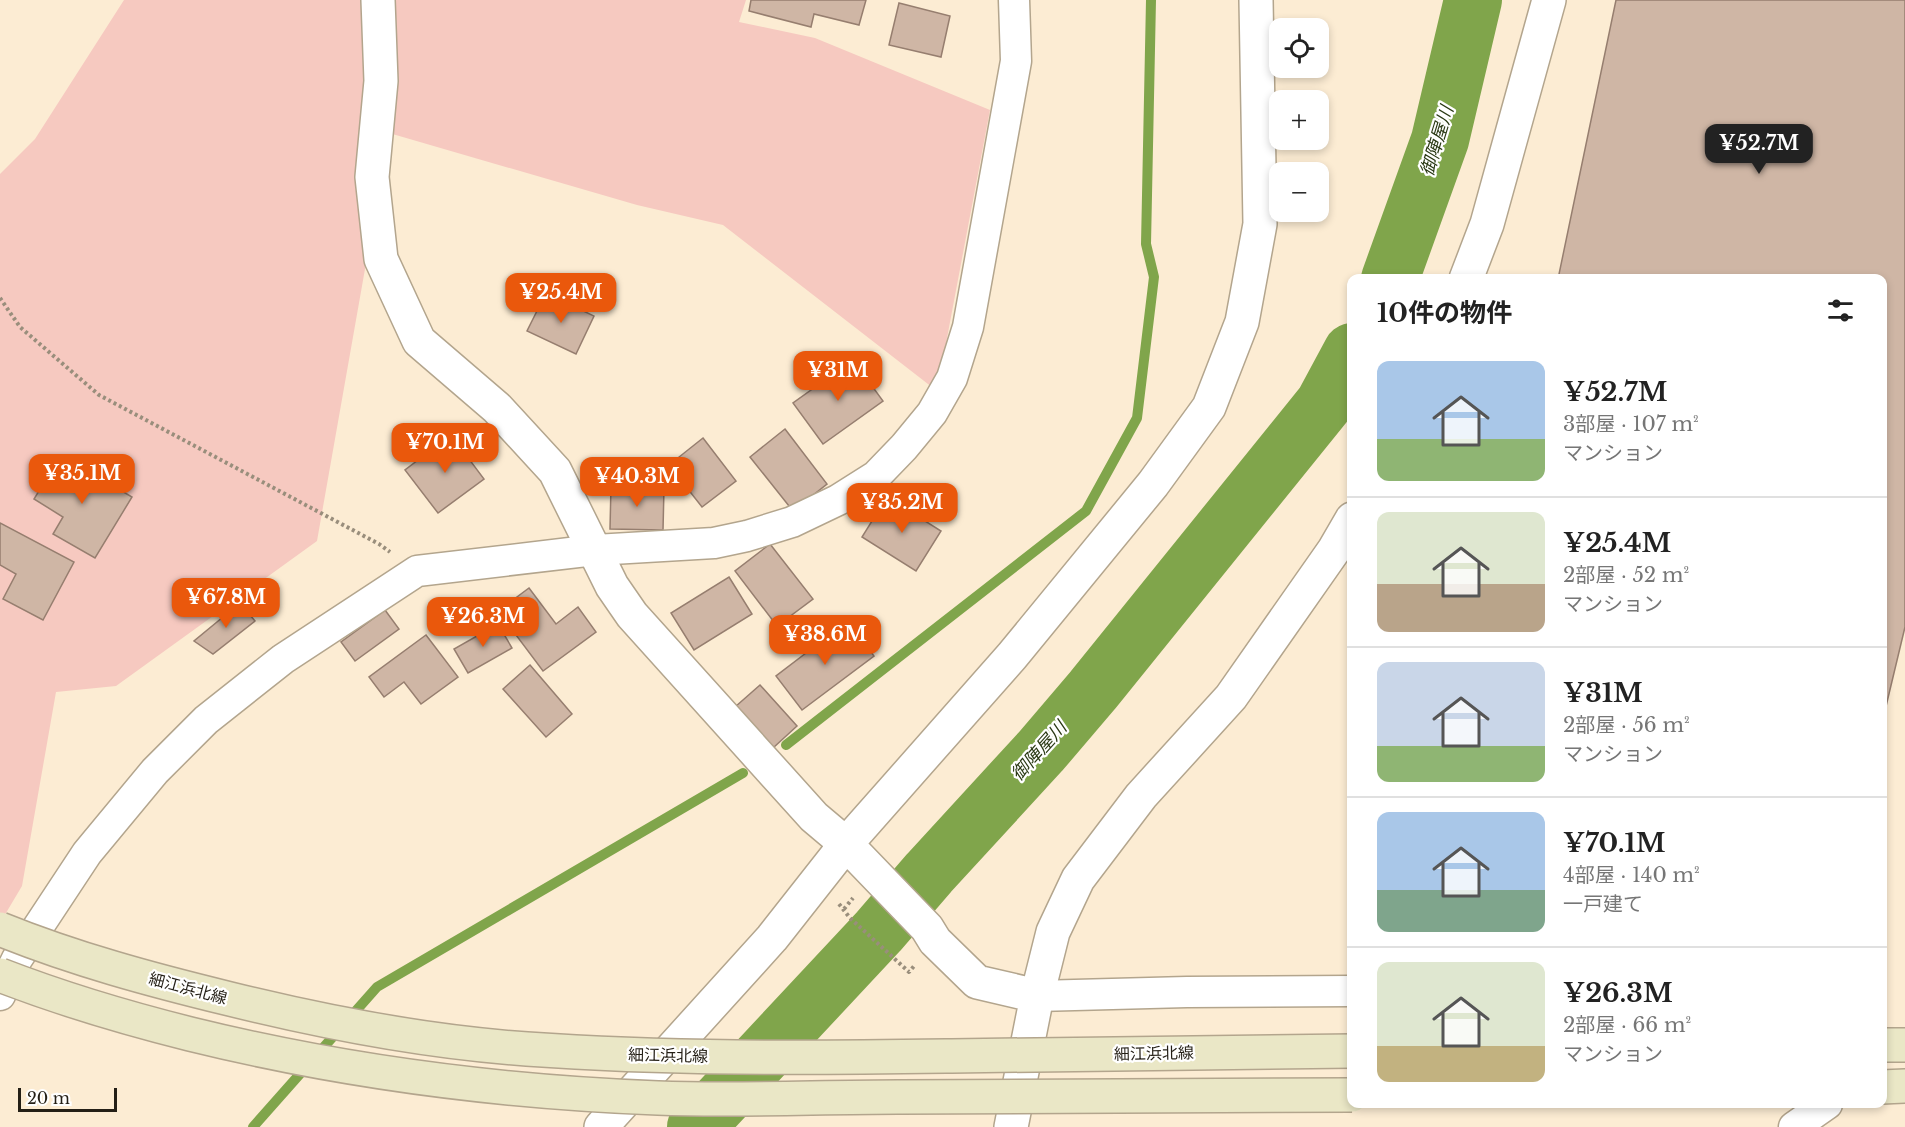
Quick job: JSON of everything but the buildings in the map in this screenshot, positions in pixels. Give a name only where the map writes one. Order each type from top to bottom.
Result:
[{"type":"main road","name":"細江浜北線","points":[[0,928],[38,944],[112,968],[199,992],[335,1024],[524,1049],[636,1055],[798,1058],[1347,1051]]},
{"type":"main road","points":[[0,975],[125,1017],[286,1056],[386,1074],[533,1091],[662,1098],[1347,1095]]},
{"type":"main road","points":[[1887,1045],[1905,1045]]},
{"type":"main road","points":[[1887,1087],[1905,1086]]},
{"type":"street","points":[[378,0],[381,81],[372,177],[381,259],[419,341],[497,408],[555,471],[612,586],[632,615],[814,817],[846,844],[927,928],[935,941],[977,982],[1036,996],[1347,991]]},
{"type":"street","points":[[0,995],[17,959],[87,853],[164,763],[206,720],[283,659],[417,571],[595,550],[714,543],[747,536],[792,522],[838,500],[876,476],[932,413],[952,378],[968,327],[1016,61],[1014,0]]},
{"type":"street","points":[[601,1127],[772,938],[846,844],[1019,647],[1153,484],[1209,407],[1242,322],[1260,224],[1256,0]]},
{"type":"street","points":[[1468,274],[1487,224],[1549,0]]},
{"type":"street","points":[[1011,1127],[1036,996],[1053,932],[1078,879],[1141,796],[1231,697],[1334,550],[1347,528]]},
{"type":"street","points":[[1794,1127],[1821,1108]]},
{"type":"path","points":[[0,298],[20,327],[99,395],[379,544],[417,571]]},
{"type":"path","points":[[850,918],[900,964]]},
{"type":"shaded area","points":[[124,0],[746,0],[739,22],[815,38],[990,110],[937,391],[723,225],[637,205],[389,133],[317,541],[116,686],[56,692],[22,886],[0,923],[0,174],[35,139]]},
{"type":"waterway","points":[[786,745],[1086,511],[1137,418],[1154,277],[1146,244],[1151,0]]},
{"type":"waterway","name":"御陣屋川","points":[[1392,274],[1440,140],[1473,0]]},
{"type":"waterway","name":"御陣屋川","points":[[696,1127],[879,931],[1093,690],[1324,404],[1347,361]]},
{"type":"waterway","points":[[253,1127],[377,987],[743,773]]}]
